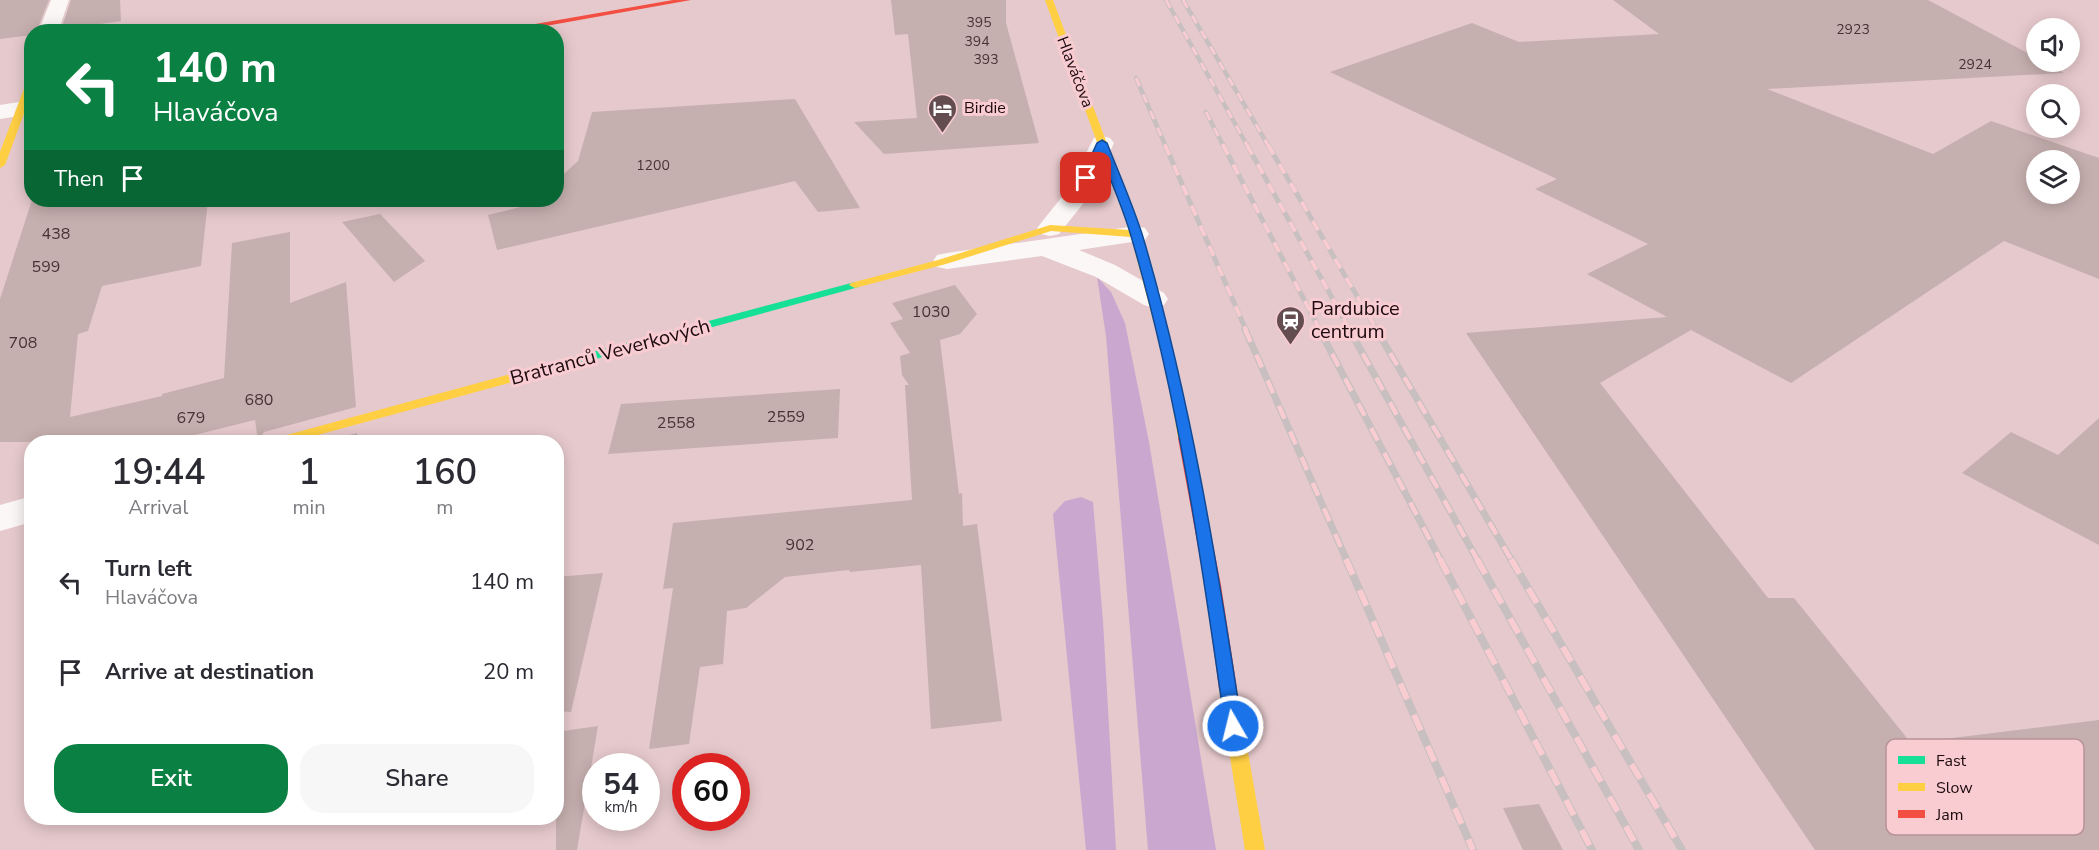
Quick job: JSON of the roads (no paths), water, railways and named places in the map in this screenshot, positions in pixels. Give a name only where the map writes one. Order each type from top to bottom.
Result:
[{"type":"main road","points":[[542,24],[687,0]]},
{"type":"main road","name":"Hlaváčova","points":[[1049,0],[1136,234],[1172,369],[1194,480],[1255,850]]},
{"type":"main road","points":[[0,165],[24,95]]},
{"type":"main road","name":"Bratranců Veverkových","points":[[303,435],[942,262]]},
{"type":"street","points":[[51,24],[60,0]]},
{"type":"street","points":[[1046,238],[1077,195],[1102,143]]},
{"type":"street","name":"Bratranců Veverkových","points":[[942,262],[1046,238],[1136,234]]},
{"type":"street","name":"Bratranců Veverkových","points":[[1046,238],[1154,299]]},
{"type":"street","points":[[0,518],[24,511]]},
{"type":"railway","points":[[1166,0],[1248,147]]},
{"type":"railway","points":[[1183,0],[1269,147]]},
{"type":"railway","points":[[1136,78],[1166,147]]},
{"type":"railway","points":[[1206,112],[1224,147]]},
{"type":"railway","points":[[1165,145],[1246,330]]},
{"type":"railway","points":[[1223,145],[1320,330]]},
{"type":"railway","points":[[1247,145],[1350,330]]},
{"type":"railway","points":[[1268,145],[1377,330]]},
{"type":"railway","points":[[1245,329],[1347,561]]},
{"type":"railway","points":[[1319,329],[1441,561]]},
{"type":"railway","points":[[1349,329],[1478,561]]},
{"type":"railway","points":[[1376,329],[1512,561]]},
{"type":"railway","points":[[1346,559],[1473,850]]},
{"type":"railway","points":[[1440,559],[1592,850]]},
{"type":"railway","points":[[1477,559],[1639,850]]},
{"type":"railway","points":[[1511,559],[1682,850]]},
{"type":"place","name":"Birdie","points":[[943,134]]},
{"type":"place","name":"Pardubice centrum","points":[[1290,346]]}]
